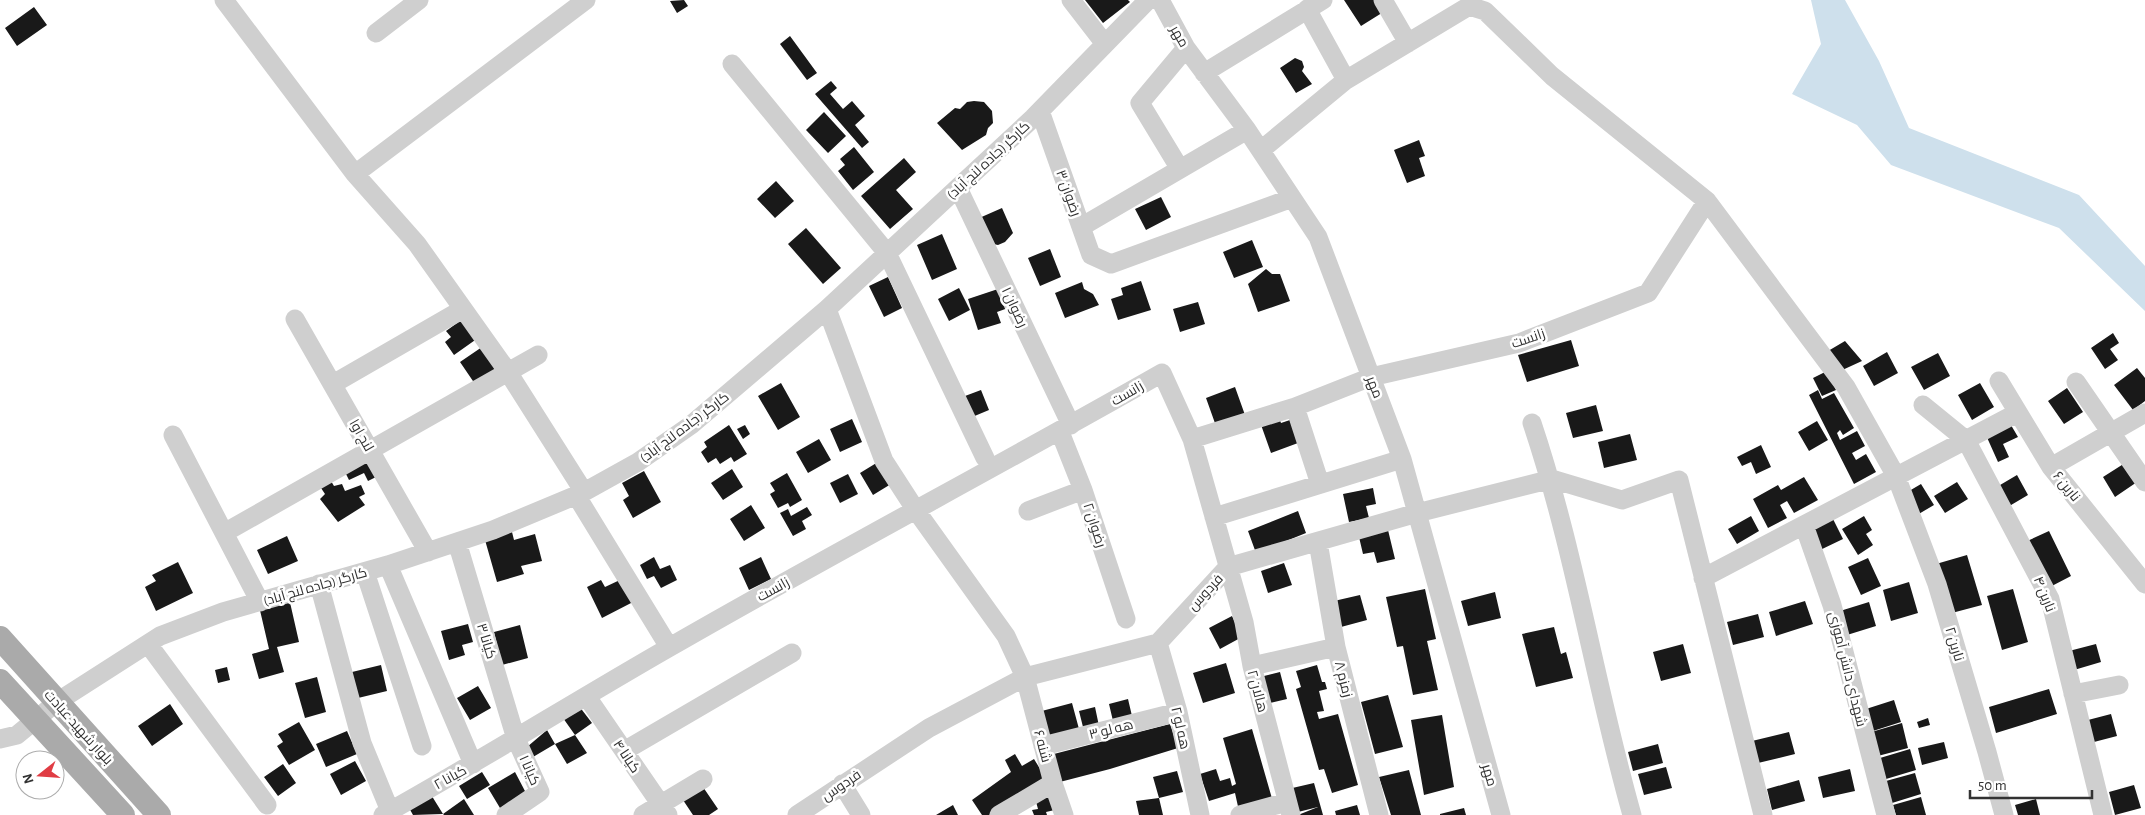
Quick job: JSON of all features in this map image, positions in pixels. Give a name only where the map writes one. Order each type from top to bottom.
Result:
[{"type":"main road","name":"بلوار شهید عبادت","points":[[0,638],[159,815]]},
{"type":"main road","name":"بلوار شهید عبادت","points":[[0,681],[123,815]]},
{"type":"street","points":[[224,0],[355,174],[417,244],[508,372],[669,647]]},
{"type":"street","points":[[376,33],[419,0]]},
{"type":"street","points":[[355,174],[586,0]]},
{"type":"street","points":[[1071,0],[1105,44]]},
{"type":"street","name":"کارگر (جاده لنج آباد)","points":[[0,739],[17,735],[57,702],[160,636],[223,612],[388,565],[458,542],[580,494],[638,462],[690,425],[827,310],[1040,111],[1148,0]]},
{"type":"street","name":"مهر","points":[[1160,0],[1186,48],[1261,150],[1318,237],[1402,459],[1501,815]]},
{"type":"street","points":[[1383,0],[1408,43]]},
{"type":"street","points":[[1204,72],[1315,5],[1346,80]]},
{"type":"street","name":"نارین ۲","points":[[1261,150],[1346,80],[1469,6],[1485,11],[1552,76],[1707,201],[1846,387],[1896,476],[1937,584],[1988,752],[2004,815]]},
{"type":"street","points":[[1180,170],[1140,103],[1186,48]]},
{"type":"street","points":[[732,64],[887,253],[984,458]]},
{"type":"street","name":"رضوان ۳","points":[[1040,111],[1091,255],[1111,264],[1292,198]]},
{"type":"street","points":[[1081,227],[1247,130]]},
{"type":"street","name":"رضوان ۱","points":[[958,188],[1066,428]]},
{"type":"street","name":"زانست","points":[[516,739],[669,647],[915,509],[1066,428],[1162,372],[1192,439],[1295,406],[1371,378],[1519,343],[1648,293],[1707,201]]},
{"type":"street","points":[[333,384],[463,309]]},
{"type":"street","points":[[827,310],[884,461],[915,509],[1006,636],[1025,677]]},
{"type":"street","name":"لنج اوا","points":[[295,319],[428,552]]},
{"type":"street","points":[[224,533],[538,355]]},
{"type":"street","name":"نارین ۶","points":[[1999,381],[2051,467],[2145,584]]},
{"type":"street","points":[[2076,382],[2145,482]]},
{"type":"street","name":"نارین ۴","points":[[1923,405],[1966,440],[2050,599],[2103,815]]},
{"type":"street","points":[[1295,406],[1320,484]]},
{"type":"street","points":[[1763,815],[1703,578],[2017,412]]},
{"type":"street","points":[[2051,467],[2145,413]]},
{"type":"street","points":[[1532,423],[1552,480],[1612,744],[1632,815]]},
{"type":"street","name":"رضوان ۲","points":[[1066,428],[1083,490],[1126,619]]},
{"type":"street","points":[[172,435],[260,602]]},
{"type":"street","points":[[1192,439],[1228,567]]},
{"type":"street","points":[[1214,517],[1402,459]]},
{"type":"street","name":"فردوس","points":[[797,815],[929,728],[1025,677],[1158,643],[1228,567],[1417,513],[1552,480],[1622,500],[1679,480],[1703,578]]},
{"type":"street","points":[[1028,511],[1083,490]]},
{"type":"street","name":"شهدای دانش آموزی","points":[[1804,525],[1832,605],[1886,815]]},
{"type":"street","name":"کیانا ۳","points":[[458,542],[516,739]]},
{"type":"street","name":"زمزم ۸","points":[[1318,542],[1336,647],[1379,815]]},
{"type":"street","points":[[388,565],[473,764]]},
{"type":"street","name":"هالان ۲","points":[[1228,567],[1244,622],[1252,666],[1289,808]]},
{"type":"street","points":[[368,581],[422,746]]},
{"type":"street","points":[[319,584],[362,743],[387,813]]},
{"type":"street","name":"هه لو ۲","points":[[1158,643],[1178,712],[1200,815]]},
{"type":"street","points":[[148,644],[267,805]]},
{"type":"street","points":[[1252,666],[1336,647]]},
{"type":"street","points":[[624,751],[792,653]]},
{"type":"street","name":"شنه ۶","points":[[1025,677],[1053,782],[1064,815]]},
{"type":"street","points":[[2073,694],[2119,685]]},
{"type":"street","name":"کیانا ۴","points":[[587,697],[664,810]]},
{"type":"street","name":"هه لو ۳","points":[[1043,746],[1178,712]]},
{"type":"street","name":"کیانا ۲","points":[[387,813],[516,739]]},
{"type":"street","name":"کیانا ۱","points":[[506,815],[540,792],[516,739]]},
{"type":"street","points":[[644,815],[664,810],[703,778]]},
{"type":"street","points":[[999,815],[1053,782]]},
{"type":"street","points":[[842,784],[862,815]]},
{"type":"street","points":[[1240,815],[1289,808]]},
{"type":"water","points":[[1811,0],[1845,0],[1879,61],[1909,128],[2079,195],[2145,266],[2145,311],[2059,228],[1891,165],[1857,125],[1792,94],[1821,44]]},
{"type":"building","points":[[684,0],[688,6],[677,13],[670,1]]},
{"type":"building","points":[[1085,0],[1128,0],[1130,2],[1103,23]]},
{"type":"building","points":[[1344,0],[1378,0],[1385,11],[1361,26]]},
{"type":"building","points":[[34,7],[47,25],[17,46],[5,28]]},
{"type":"building","points":[[790,36],[817,73],[807,80],[780,44]]},
{"type":"building","points":[[1295,58],[1302,61],[1304,67],[1302,71],[1312,84],[1296,93],[1280,68]]},
{"type":"building","points":[[831,81],[837,88],[830,94],[843,109],[852,101],[865,116],[855,125],[869,142],[862,148],[815,94]]},
{"type":"building","points":[[967,102],[984,102],[992,111],[993,123],[988,128],[986,135],[962,150],[937,123],[955,108],[960,109]]},
{"type":"building","points":[[824,112],[846,136],[828,153],[806,130]]},
{"type":"building","points":[[1419,140],[1425,156],[1419,158],[1425,176],[1407,183],[1394,150]]},
{"type":"building","points":[[854,147],[874,172],[853,190],[838,171],[845,165],[840,159]]},
{"type":"building","points":[[904,158],[916,172],[896,190],[913,209],[890,229],[861,196]]},
{"type":"building","points":[[776,181],[794,201],[775,218],[757,199]]},
{"type":"building","points":[[1161,197],[1171,217],[1146,230],[1135,209]]},
{"type":"building","points":[[1002,208],[1013,233],[1005,242],[998,245],[988,243],[977,219]]},
{"type":"building","points":[[806,228],[841,268],[823,284],[788,244]]},
{"type":"building","points":[[942,234],[957,269],[932,280],[917,245]]},
{"type":"building","points":[[1252,240],[1263,267],[1234,278],[1223,252]]},
{"type":"building","points":[[1050,249],[1061,277],[1040,286],[1028,258]]},
{"type":"building","points":[[1266,269],[1272,274],[1280,274],[1290,301],[1258,312],[1248,284]]},
{"type":"building","points":[[888,277],[902,308],[884,317],[869,286]]},
{"type":"building","points":[[1141,281],[1151,310],[1118,320],[1111,299],[1123,295],[1121,288]]},
{"type":"building","points":[[1082,282],[1084,289],[1093,294],[1099,305],[1065,318],[1055,293]]},
{"type":"building","points":[[959,288],[970,310],[949,321],[938,299]]},
{"type":"building","points":[[1001,288],[1008,308],[997,312],[1001,323],[978,330],[968,299]]},
{"type":"building","points":[[1198,302],[1205,324],[1180,332],[1173,309]]},
{"type":"building","points":[[464,318],[478,338],[454,355],[445,342],[451,337],[446,331]]},
{"type":"building","points":[[2113,333],[2119,343],[2110,349],[2118,360],[2105,369],[2091,348]]},
{"type":"building","points":[[1571,340],[1579,366],[1527,382],[1518,355]]},
{"type":"building","points":[[1845,341],[1862,361],[1838,372],[1823,354]]},
{"type":"building","points":[[482,347],[497,368],[475,384],[460,362]]},
{"type":"building","points":[[1887,352],[1898,373],[1874,386],[1863,366]]},
{"type":"building","points":[[1938,353],[1950,376],[1924,390],[1911,367]]},
{"type":"building","points":[[2137,368],[2145,378],[2145,401],[2133,410],[2114,385]]},
{"type":"building","points":[[1827,371],[1836,390],[1822,396],[1813,378]]},
{"type":"building","points":[[781,383],[800,417],[778,430],[758,396]]},
{"type":"building","points":[[1980,383],[1994,407],[1972,420],[1958,395]]},
{"type":"building","points":[[1235,387],[1245,415],[1216,426],[1206,398]]},
{"type":"building","points":[[2067,388],[2083,412],[2064,424],[2048,401]]},
{"type":"building","points":[[981,390],[989,410],[965,420],[957,399]]},
{"type":"building","points":[[1818,390],[1822,399],[1834,393],[1854,428],[1843,435],[1840,430],[1837,433],[1840,440],[1857,431],[1865,446],[1852,453],[1856,460],[1866,454],[1876,472],[1854,484],[1809,395]]},
{"type":"building","points":[[1596,405],[1603,431],[1573,438],[1566,413]]},
{"type":"building","points":[[1278,415],[1281,423],[1290,420],[1298,443],[1271,453],[1260,422]]},
{"type":"building","points":[[852,419],[862,442],[840,452],[830,429]]},
{"type":"building","points":[[2008,420],[2018,437],[2003,444],[2009,457],[1998,462],[1985,433]]},
{"type":"building","points":[[1817,421],[1828,440],[1809,451],[1798,432]]},
{"type":"building","points":[[729,425],[747,454],[734,462],[731,457],[720,464],[716,458],[708,463],[701,452],[707,447],[704,442]]},
{"type":"building","points":[[745,425],[750,434],[743,439],[737,429]]},
{"type":"building","points":[[1630,434],[1637,460],[1604,468],[1598,442]]},
{"type":"building","points":[[819,439],[831,460],[808,473],[796,452]]},
{"type":"building","points":[[1761,445],[1771,467],[1756,474],[1751,462],[1742,466],[1737,457]]},
{"type":"building","points":[[372,459],[380,475],[368,481],[364,473],[349,480],[345,472]]},
{"type":"building","points":[[878,462],[891,484],[873,495],[860,473]]},
{"type":"building","points":[[2125,463],[2137,482],[2115,497],[2103,477]]},
{"type":"building","points":[[732,469],[743,487],[723,500],[711,483]]},
{"type":"building","points":[[644,471],[661,502],[633,518],[623,500],[629,496],[622,483]]},
{"type":"building","points":[[787,473],[802,500],[790,507],[788,503],[778,508],[770,494],[775,491],[770,483]]},
{"type":"building","points":[[848,474],[858,494],[840,503],[830,483]]},
{"type":"building","points":[[2017,475],[2028,495],[2006,508],[1995,488]]},
{"type":"building","points":[[1804,477],[1818,500],[1794,513],[1787,501],[1780,505],[1787,518],[1768,528],[1753,499],[1778,485],[1781,490]]},
{"type":"building","points":[[331,481],[334,486],[342,484],[345,491],[361,485],[365,494],[359,497],[365,505],[338,522],[320,499],[325,494],[321,488]]},
{"type":"building","points":[[1957,482],[1968,499],[1945,513],[1934,496]]},
{"type":"building","points":[[1921,484],[1934,505],[1917,515],[1904,494]]},
{"type":"building","points":[[1373,488],[1376,504],[1366,506],[1369,518],[1349,522],[1343,494]]},
{"type":"building","points":[[751,505],[765,528],[744,541],[730,519]]},
{"type":"building","points":[[807,507],[812,515],[802,521],[806,529],[793,536],[780,513],[788,509],[791,516]]},
{"type":"building","points":[[1298,511],[1306,533],[1256,553],[1248,531]]},
{"type":"building","points":[[1751,516],[1759,531],[1737,544],[1728,529]]},
{"type":"building","points":[[1864,516],[1872,530],[1866,534],[1873,545],[1858,555],[1842,529]]},
{"type":"building","points":[[1833,519],[1843,539],[1818,551],[1808,531]]},
{"type":"building","points":[[1388,530],[1395,559],[1377,563],[1374,552],[1363,554],[1359,537]]},
{"type":"building","points":[[2049,531],[2071,576],[2048,588],[2025,542]]},
{"type":"building","points":[[512,532],[514,540],[535,534],[542,561],[521,566],[524,574],[497,582],[485,540]]},
{"type":"building","points":[[287,536],[298,561],[268,574],[257,550]]},
{"type":"building","points":[[1967,555],[1982,605],[1948,614],[1936,564]]},
{"type":"building","points":[[654,557],[660,569],[670,565],[677,580],[661,588],[654,576],[647,579],[640,565]]},
{"type":"building","points":[[761,557],[771,579],[749,590],[739,568]]},
{"type":"building","points":[[1868,558],[1881,586],[1861,595],[1848,567]]},
{"type":"building","points":[[178,562],[193,593],[156,611],[145,587],[156,581],[152,575]]},
{"type":"building","points":[[1284,563],[1292,585],[1268,593],[1261,571]]},
{"type":"building","points":[[622,579],[633,602],[602,618],[587,587],[601,580],[605,587]]},
{"type":"building","points":[[1909,582],[1918,613],[1891,621],[1883,590]]},
{"type":"building","points":[[1425,589],[1436,639],[1427,641],[1438,690],[1413,695],[1403,646],[1397,647],[1386,597]]},
{"type":"building","points":[[2013,589],[2028,642],[2002,650],[1987,596]]},
{"type":"building","points":[[1495,592],[1501,618],[1468,626],[1461,601]]},
{"type":"building","points":[[1360,595],[1367,620],[1341,627],[1334,601]]},
{"type":"building","points":[[289,598],[299,642],[277,647],[284,672],[259,679],[252,654],[269,649],[259,606]]},
{"type":"building","points":[[1805,601],[1813,624],[1776,636],[1769,612]]},
{"type":"building","points":[[1869,602],[1876,626],[1847,635],[1840,611]]},
{"type":"building","points":[[1758,614],[1764,637],[1733,645],[1727,622]]},
{"type":"building","points":[[1232,616],[1242,637],[1220,649],[1209,628]]},
{"type":"building","points":[[468,624],[473,642],[462,645],[465,655],[449,660],[441,631]]},
{"type":"building","points":[[520,625],[528,658],[502,665],[494,632]]},
{"type":"building","points":[[1554,627],[1561,654],[1566,652],[1573,678],[1536,687],[1522,634]]},
{"type":"building","points":[[1683,644],[1691,673],[1661,681],[1653,652]]},
{"type":"building","points":[[2096,644],[2101,662],[2074,670],[2069,651]]},
{"type":"building","points":[[1226,663],[1235,693],[1203,703],[1193,673]]},
{"type":"building","points":[[381,665],[387,691],[358,698],[352,672]]},
{"type":"building","points":[[1317,665],[1322,682],[1325,682],[1327,689],[1319,691],[1324,711],[1317,712],[1319,719],[1338,714],[1358,785],[1332,793],[1324,769],[1319,770],[1296,689],[1301,687],[1296,671]]},
{"type":"building","points":[[227,667],[230,680],[218,683],[215,670]]},
{"type":"building","points":[[1280,672],[1287,699],[1266,704],[1260,677]]},
{"type":"building","points":[[317,677],[326,712],[305,718],[295,683]]},
{"type":"building","points":[[478,686],[491,708],[470,720],[457,698]]},
{"type":"building","points":[[2049,689],[2057,714],[1996,733],[1989,707]]},
{"type":"building","points":[[1388,695],[1403,747],[1375,754],[1361,702]]},
{"type":"building","points":[[1128,699],[1132,716],[1113,721],[1109,704]]},
{"type":"building","points":[[1894,700],[1901,722],[1873,731],[1866,709]]},
{"type":"building","points":[[1072,703],[1079,729],[1045,738],[1038,712]]},
{"type":"building","points":[[170,704],[183,724],[152,746],[138,726]]},
{"type":"building","points":[[579,706],[592,723],[575,735],[563,718]]},
{"type":"building","points":[[1095,707],[1099,726],[1084,731],[1079,711]]},
{"type":"building","points":[[2111,714],[2117,736],[2094,742],[2088,720]]},
{"type":"building","points":[[1442,715],[1454,787],[1424,795],[1411,720]]},
{"type":"building","points":[[1928,718],[1930,725],[1919,728],[1917,722]]},
{"type":"building","points":[[299,722],[315,750],[289,765],[277,746],[283,742],[278,734]]},
{"type":"building","points":[[1902,723],[1908,748],[1874,757],[1868,733]]},
{"type":"building","points":[[1170,724],[1178,748],[1056,783],[1050,755]]},
{"type":"building","points":[[1252,729],[1273,802],[1239,811],[1235,793],[1209,801],[1200,774],[1216,769],[1220,781],[1230,778],[1232,786],[1236,784],[1223,738]]},
{"type":"building","points":[[547,730],[555,744],[533,757],[527,747]]},
{"type":"building","points":[[347,731],[357,754],[326,767],[316,744]]},
{"type":"building","points":[[1789,732],[1795,754],[1758,763],[1752,741]]},
{"type":"building","points":[[575,735],[587,753],[567,764],[555,744]]},
{"type":"building","points":[[1944,742],[1948,758],[1922,765],[1918,748]]},
{"type":"building","points":[[1658,744],[1663,763],[1633,771],[1628,752]]},
{"type":"building","points":[[1910,749],[1916,770],[1886,779],[1880,758]]},
{"type":"building","points":[[1015,754],[1022,766],[1034,759],[1045,777],[989,815],[982,815],[972,800],[1011,772],[1005,760]]},
{"type":"building","points":[[355,761],[366,781],[341,795],[330,774]]},
{"type":"building","points":[[283,764],[296,783],[278,796],[264,777]]},
{"type":"building","points":[[1666,767],[1672,788],[1644,795],[1638,774]]},
{"type":"building","points":[[1850,769],[1855,791],[1823,798],[1818,777]]},
{"type":"building","points":[[1409,770],[1421,815],[1391,815],[1379,777]]},
{"type":"building","points":[[1177,771],[1183,792],[1159,798],[1153,777]]},
{"type":"building","points":[[482,772],[490,785],[467,799],[459,786]]},
{"type":"building","points":[[515,772],[526,793],[500,808],[488,788]]},
{"type":"building","points":[[1915,773],[1921,794],[1892,803],[1886,781]]},
{"type":"building","points":[[1799,780],[1805,801],[1772,810],[1767,789]]},
{"type":"building","points":[[1314,783],[1323,815],[1298,815],[1318,807],[1294,813],[1288,789]]},
{"type":"building","points":[[2134,785],[2141,808],[2115,815],[2109,792]]},
{"type":"building","points":[[703,787],[718,809],[709,815],[693,815],[683,800]]},
{"type":"building","points":[[430,793],[443,814],[413,815],[408,806]]},
{"type":"building","points":[[1054,793],[1059,809],[1046,812],[1047,815],[1034,815],[1032,810],[1038,809],[1035,798]]},
{"type":"building","points":[[1921,797],[1926,815],[1896,815],[1893,805]]},
{"type":"building","points":[[1159,798],[1163,815],[1139,815],[1136,801]]},
{"type":"building","points":[[464,799],[474,815],[443,814]]},
{"type":"building","points":[[2036,799],[2040,815],[2018,815],[2015,805]]},
{"type":"building","points":[[953,805],[958,815],[936,815]]},
{"type":"building","points":[[1357,805],[1360,815],[1336,815],[1335,811]]},
{"type":"building","points":[[1464,808],[1466,815],[1440,815],[1440,814]]}]
